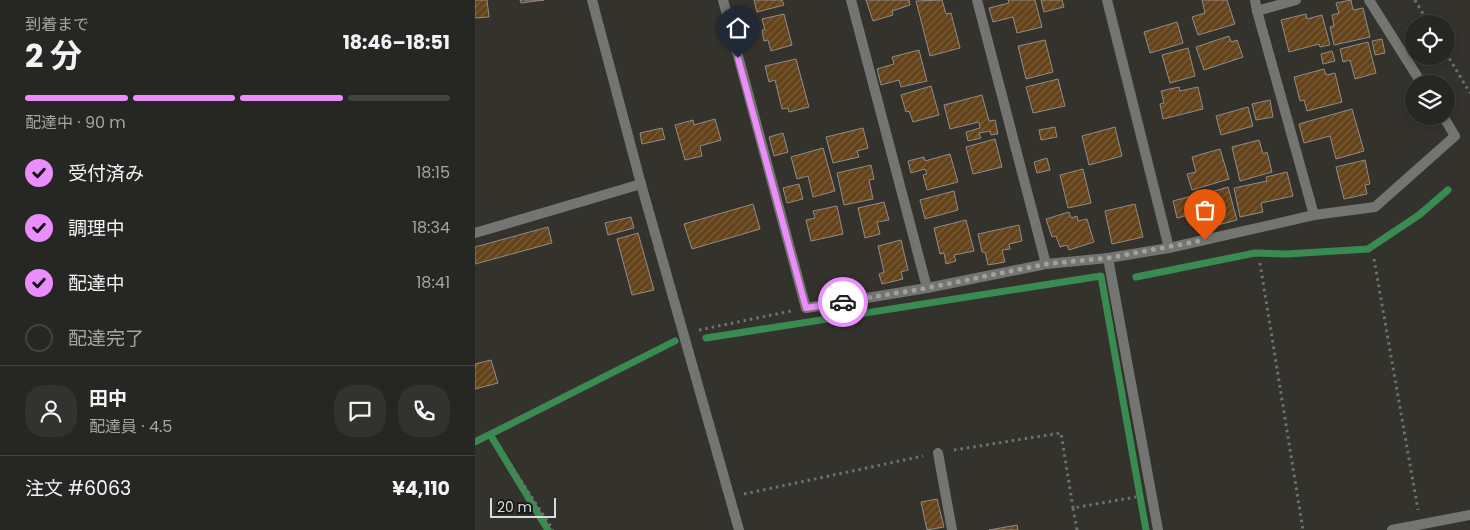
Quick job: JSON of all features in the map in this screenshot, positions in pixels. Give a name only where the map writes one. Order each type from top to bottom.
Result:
[{"type":"street","points":[[592,0],[641,184],[739,530]]},
{"type":"street","points":[[723,0],[806,308],[927,288],[1046,264],[1108,258],[1169,248],[1314,215],[1375,207],[1455,136],[1448,125]]},
{"type":"street","points":[[851,0],[927,288]]},
{"type":"street","points":[[977,0],[1046,264]]},
{"type":"street","points":[[1107,0],[1169,248]]},
{"type":"street","points":[[1255,0],[1314,215]]},
{"type":"street","points":[[1257,11],[1297,0]]},
{"type":"street","points":[[1369,0],[1416,75]]},
{"type":"street","points":[[475,233],[641,184]]},
{"type":"street","points":[[1108,258],[1158,530]]},
{"type":"street","points":[[938,453],[952,530]]},
{"type":"street","points":[[1392,530],[1470,516]]},
{"type":"path","points":[[1415,0],[1424,15]]},
{"type":"path","points":[[1453,65],[1470,93]]},
{"type":"path","points":[[1374,259],[1418,510]]},
{"type":"path","points":[[1260,263],[1303,530]]},
{"type":"path","points":[[684,333],[806,308]]},
{"type":"path","points":[[510,464],[553,530]]},
{"type":"path","points":[[1077,530],[1073,508],[1151,495]]},
{"type":"building","points":[[475,0],[487,0],[489,17],[475,18]]},
{"type":"building","points":[[520,0],[544,0],[521,3]]},
{"type":"building","points":[[754,0],[782,0],[784,5],[757,12]]},
{"type":"building","points":[[866,0],[909,0],[910,5],[892,11],[893,15],[873,21]]},
{"type":"building","points":[[942,0],[946,14],[951,13],[960,48],[930,56],[916,1]]},
{"type":"building","points":[[1008,0],[1035,0],[1042,27],[1017,33],[1013,17],[993,22],[989,8],[1009,3]]},
{"type":"building","points":[[1041,0],[1062,0],[1064,7],[1044,12]]},
{"type":"building","points":[[1202,0],[1227,0],[1235,24],[1198,35],[1192,17],[1205,13]]},
{"type":"building","points":[[1351,0],[1353,10],[1363,8],[1370,37],[1334,45],[1330,27],[1334,26],[1332,15],[1339,13],[1336,3]]},
{"type":"building","points":[[784,14],[792,45],[771,51],[768,40],[764,41],[762,30],[765,30],[762,19]]},
{"type":"building","points":[[1306,14],[1307,19],[1322,15],[1330,45],[1320,47],[1319,44],[1289,52],[1281,20]]},
{"type":"building","points":[[754,21],[758,34],[742,38],[739,25]]},
{"type":"building","points":[[1177,22],[1183,43],[1150,53],[1144,32]]},
{"type":"building","points":[[1229,36],[1231,42],[1237,40],[1243,57],[1204,70],[1196,47]]},
{"type":"building","points":[[1382,39],[1385,53],[1375,55],[1372,41]]},
{"type":"building","points":[[1045,40],[1053,72],[1026,79],[1018,46]]},
{"type":"building","points":[[1368,42],[1376,73],[1355,79],[1350,60],[1343,62],[1340,49]]},
{"type":"building","points":[[1188,48],[1195,76],[1170,83],[1162,55]]},
{"type":"building","points":[[919,50],[927,81],[901,87],[899,80],[881,85],[877,69],[894,64],[892,57]]},
{"type":"building","points":[[1332,51],[1335,61],[1323,64],[1321,54]]},
{"type":"building","points":[[796,59],[809,107],[789,112],[788,108],[782,109],[775,80],[769,82],[765,66]]},
{"type":"building","points":[[1324,69],[1326,75],[1335,73],[1342,102],[1307,111],[1304,100],[1300,101],[1294,77]]},
{"type":"building","points":[[1058,79],[1065,106],[1033,113],[1026,87]]},
{"type":"building","points":[[931,86],[939,115],[913,122],[909,111],[906,112],[901,95]]},
{"type":"building","points":[[1179,87],[1180,91],[1198,87],[1203,109],[1163,119],[1160,104],[1164,103],[1161,91]]},
{"type":"building","points":[[982,95],[989,121],[995,120],[998,134],[991,135],[990,131],[979,133],[981,138],[968,141],[966,132],[980,128],[979,122],[950,129],[944,105]]},
{"type":"building","points":[[1270,100],[1273,117],[1256,120],[1252,104]]},
{"type":"building","points":[[1248,107],[1253,126],[1221,135],[1216,116]]},
{"type":"building","points":[[1352,109],[1364,151],[1336,159],[1330,136],[1304,143],[1299,124]]},
{"type":"building","points":[[715,119],[721,140],[700,146],[702,156],[685,160],[675,125],[693,120],[694,125]]},
{"type":"building","points":[[1055,127],[1057,137],[1041,140],[1039,130]]},
{"type":"building","points":[[1115,127],[1122,156],[1089,165],[1082,136]]},
{"type":"building","points":[[662,128],[665,139],[642,144],[640,133]]},
{"type":"building","points":[[863,128],[868,148],[857,151],[859,157],[833,163],[826,137]]},
{"type":"building","points":[[783,133],[788,152],[774,156],[769,137]]},
{"type":"building","points":[[995,139],[1002,167],[973,174],[966,147]]},
{"type":"building","points":[[1259,140],[1263,154],[1267,152],[1272,172],[1240,181],[1232,147]]},
{"type":"building","points":[[823,148],[835,191],[813,197],[808,176],[797,179],[791,157]]},
{"type":"building","points":[[1220,149],[1229,179],[1192,190],[1187,174],[1196,172],[1192,157]]},
{"type":"building","points":[[950,154],[958,182],[927,190],[923,175],[927,174],[925,169],[911,173],[908,161],[924,157],[925,161]]},
{"type":"building","points":[[1047,158],[1050,170],[1037,173],[1034,162]]},
{"type":"building","points":[[1365,160],[1370,184],[1365,185],[1367,194],[1344,199],[1336,167]]},
{"type":"building","points":[[871,165],[874,179],[869,180],[873,199],[844,205],[837,173]]},
{"type":"building","points":[[1083,169],[1091,203],[1068,208],[1060,175]]},
{"type":"building","points":[[1287,172],[1293,196],[1261,203],[1263,212],[1240,217],[1234,188],[1267,181],[1266,177]]},
{"type":"building","points":[[799,184],[803,199],[787,203],[783,188]]},
{"type":"building","points":[[1228,187],[1237,220],[1210,227],[1201,195]]},
{"type":"building","points":[[954,191],[958,210],[925,219],[920,200]]},
{"type":"building","points":[[1195,195],[1196,201],[1190,202],[1192,214],[1177,218],[1173,201]]},
{"type":"building","points":[[884,202],[889,220],[877,222],[880,234],[865,238],[858,208]]},
{"type":"building","points":[[753,204],[760,229],[692,249],[684,224]]},
{"type":"building","points":[[1135,204],[1143,237],[1112,244],[1105,211]]},
{"type":"building","points":[[837,206],[843,234],[811,241],[806,220],[815,218],[813,211]]},
{"type":"building","points":[[1069,212],[1071,218],[1077,216],[1078,221],[1087,219],[1094,242],[1069,250],[1067,245],[1060,247],[1056,236],[1052,237],[1046,219]]},
{"type":"building","points":[[631,217],[634,228],[608,235],[605,223]]},
{"type":"building","points":[[966,220],[974,251],[954,255],[956,261],[946,264],[944,253],[940,254],[934,228]]},
{"type":"building","points":[[1019,225],[1022,241],[1009,244],[1010,249],[1002,250],[1005,262],[988,265],[985,252],[982,252],[978,234]]},
{"type":"building","points":[[548,227],[552,243],[475,264],[475,247]]},
{"type":"building","points":[[638,233],[654,290],[632,295],[617,239]]},
{"type":"building","points":[[901,240],[908,270],[901,272],[903,279],[882,284],[879,274],[884,272],[878,246]]},
{"type":"building","points":[[491,360],[498,383],[475,389],[475,364]]},
{"type":"building","points":[[937,499],[944,527],[927,530],[921,502]]},
{"type":"building","points":[[1017,525],[1018,530],[989,530]]},
{"type":"waterway","points":[[1136,277],[1255,253],[1287,254],[1368,249],[1419,215],[1448,190]]},
{"type":"waterway","points":[[706,338],[1101,276],[1146,530]]},
{"type":"waterway","points":[[475,442],[675,341]]},
{"type":"waterway","points":[[491,436],[548,530]]},
{"type":"way so far","points":[[843,302],[927,288],[1046,264],[1108,258],[1205,240]]},
{"type":"route","points":[[738,58],[806,308],[843,302]]}]
